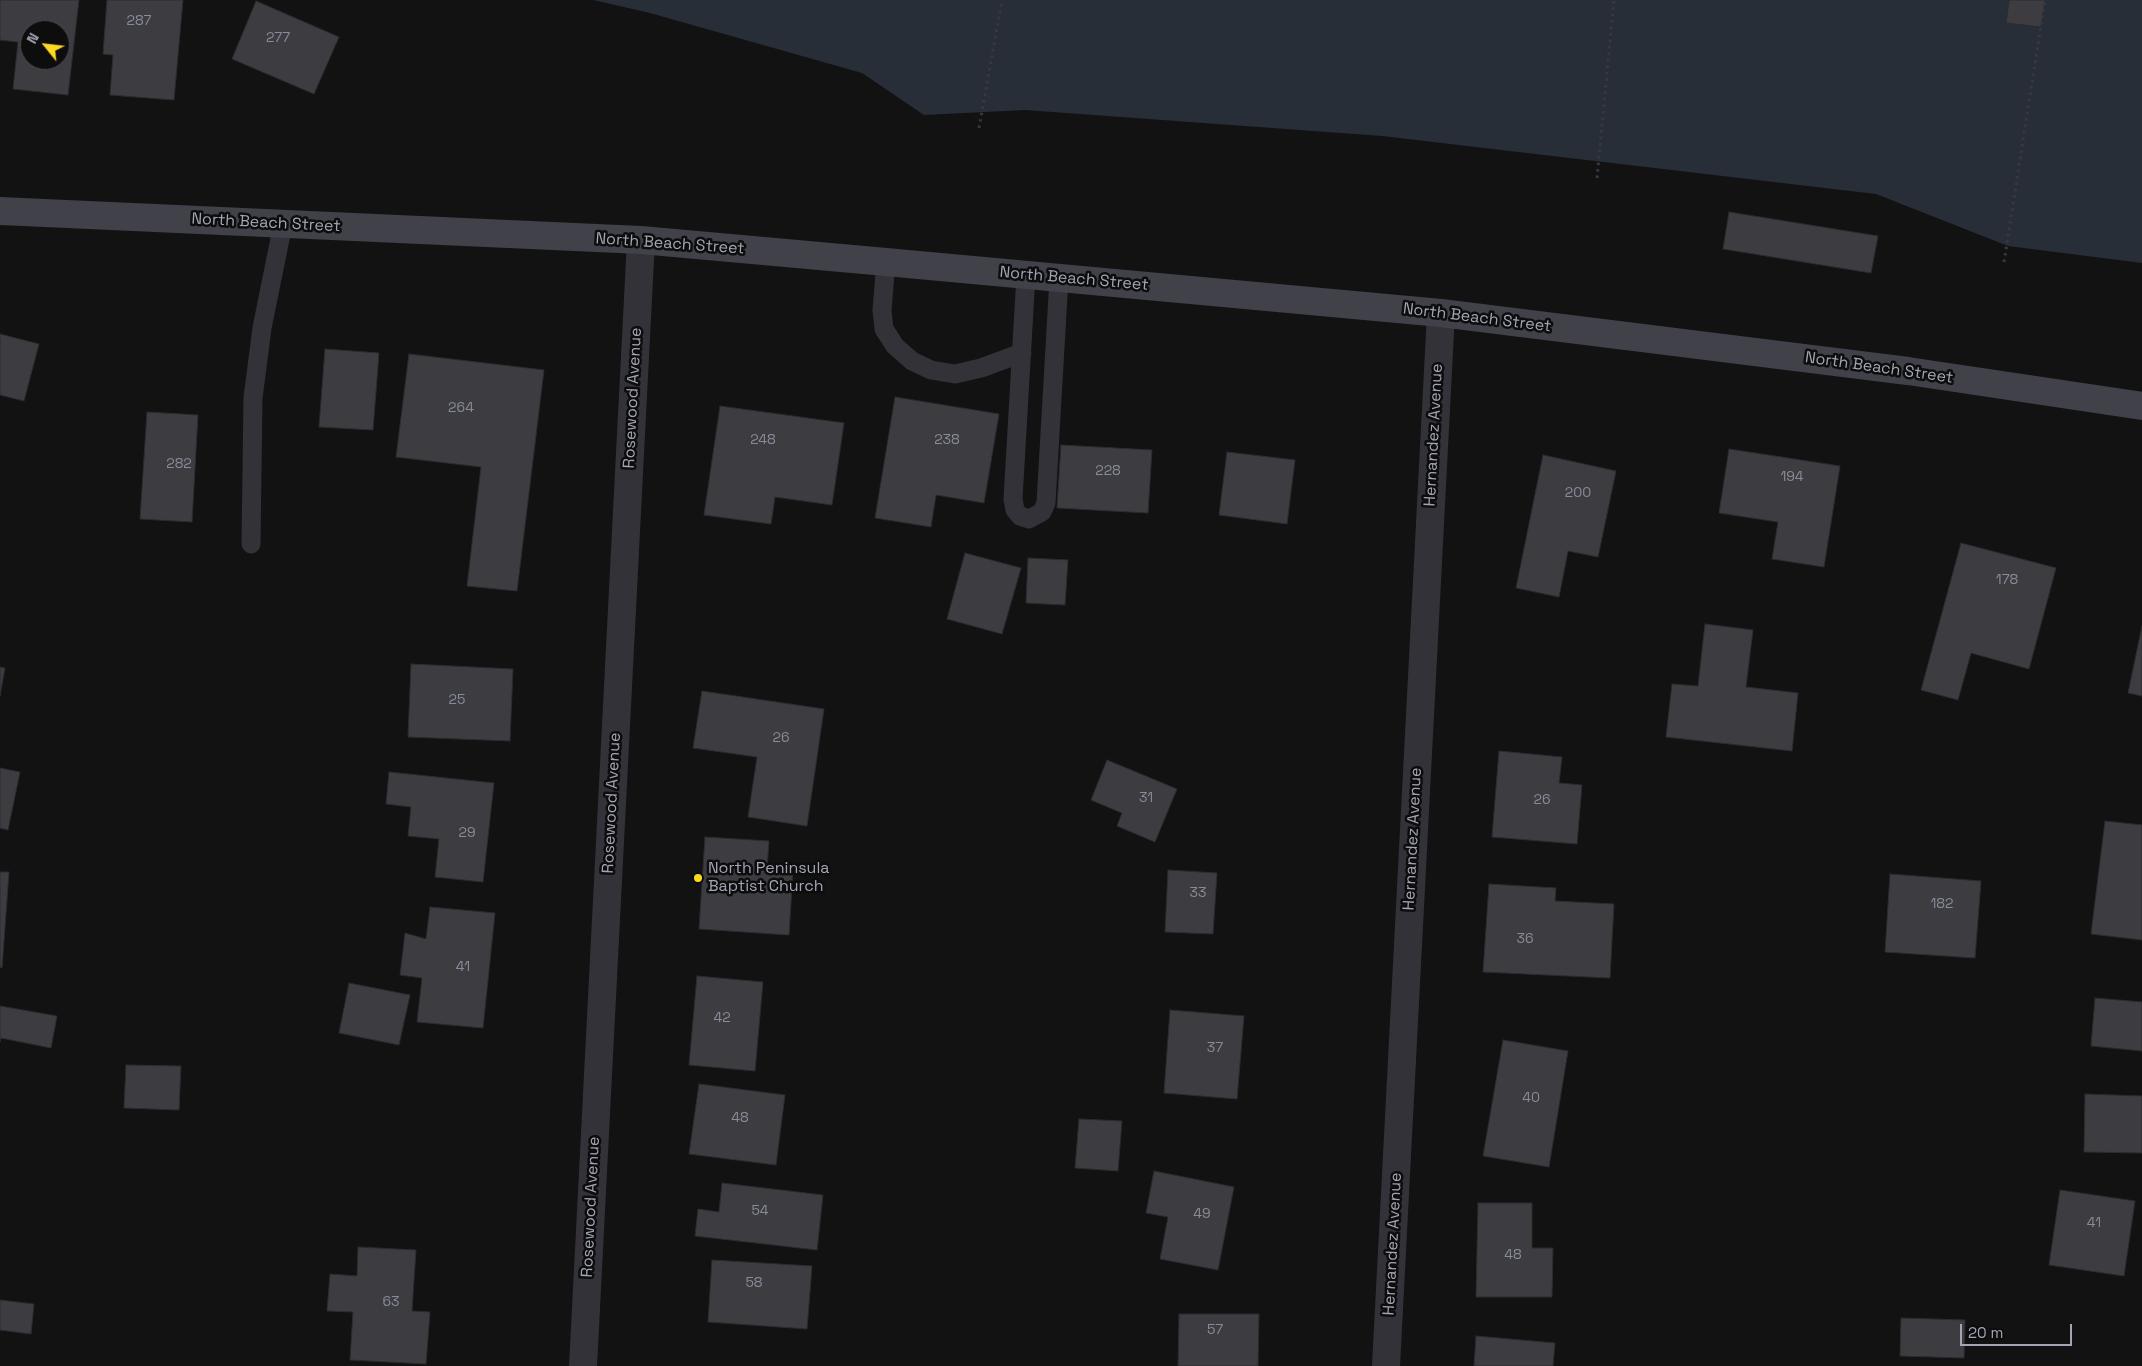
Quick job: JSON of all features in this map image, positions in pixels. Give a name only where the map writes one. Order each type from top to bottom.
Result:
[{"type":"street","name":"North Beach Street","points":[[0,211],[641,240],[886,262],[1440,313],[1908,371],[2142,406]]},
{"type":"street","name":"Rosewood Avenue","points":[[583,1366],[641,240]]},
{"type":"street","name":"Hernandez Avenue","points":[[1386,1366],[1440,313]]},
{"type":"lane","points":[[251,544],[253,398],[262,328],[283,224]]},
{"type":"lane","points":[[886,262],[882,310],[884,329],[895,346],[912,361],[931,370],[955,374],[982,368],[1022,353]]},
{"type":"lane","points":[[1026,275],[1013,500],[1015,510],[1020,516],[1029,519],[1042,512],[1046,503],[1059,278]]},
{"type":"path","points":[[979,128],[1002,0]]},
{"type":"path","points":[[1598,178],[1614,0]]},
{"type":"path","points":[[2004,262],[2046,0]]},
{"type":"shaded area","points":[[593,0],[2142,0],[2142,263],[2008,246],[1876,194],[1382,136],[1025,110],[924,115],[862,73],[650,13]]},
{"type":"building","points":[[0,0],[79,0],[68,95],[13,89],[18,42],[0,40]]},
{"type":"building","points":[[107,0],[183,0],[174,100],[110,95],[113,55],[103,54]]},
{"type":"building","points":[[2009,0],[2045,0],[2041,27],[2006,23]]},
{"type":"building","points":[[256,1],[339,37],[314,94],[232,59]]},
{"type":"building","points":[[1729,212],[1878,236],[1871,273],[1723,249]]},
{"type":"building","points":[[0,334],[39,344],[24,401],[0,395]]},
{"type":"building","points":[[325,349],[379,353],[373,430],[319,427]]},
{"type":"building","points":[[409,354],[544,370],[517,591],[467,586],[481,467],[396,457]]},
{"type":"building","points":[[895,397],[999,414],[984,503],[936,495],[931,527],[875,518]]},
{"type":"building","points":[[720,406],[844,423],[832,505],[775,497],[771,524],[704,515]]},
{"type":"building","points":[[147,412],[198,415],[192,522],[140,519]]},
{"type":"building","points":[[1061,445],[1152,450],[1148,513],[1057,508]]},
{"type":"building","points":[[1729,449],[1840,466],[1824,567],[1772,559],[1778,522],[1719,513]]},
{"type":"building","points":[[1227,452],[1295,460],[1287,524],[1219,515]]},
{"type":"building","points":[[1543,455],[1616,471],[1598,557],[1568,551],[1559,597],[1516,588]]},
{"type":"building","points":[[1961,543],[2056,568],[2029,669],[1971,653],[1958,700],[1921,690]]},
{"type":"building","points":[[965,553],[1021,568],[1002,634],[947,619]]},
{"type":"building","points":[[1028,558],[1068,560],[1065,605],[1026,603]]},
{"type":"building","points":[[1705,624],[1753,630],[1746,687],[1798,693],[1792,751],[1666,737],[1672,684],[1698,686]]},
{"type":"building","points":[[2142,626],[2142,696],[2128,693]]},
{"type":"building","points":[[411,664],[513,669],[510,741],[408,737]]},
{"type":"building","points":[[0,667],[5,668],[0,696]]},
{"type":"building","points":[[702,691],[824,709],[807,826],[748,817],[757,757],[693,748]]},
{"type":"building","points":[[1499,751],[1562,757],[1559,783],[1582,785],[1577,844],[1492,837]]},
{"type":"building","points":[[1107,760],[1177,789],[1155,842],[1117,826],[1122,813],[1091,800]]},
{"type":"building","points":[[0,768],[20,772],[8,830],[0,828]]},
{"type":"building","points":[[389,772],[494,783],[483,882],[435,877],[439,839],[408,836],[411,807],[386,804]]},
{"type":"building","points":[[2105,821],[2142,825],[2142,940],[2091,934]]},
{"type":"building","points":[[705,837],[769,841],[767,868],[793,870],[789,935],[699,929]]},
{"type":"building","points":[[1168,870],[1217,873],[1213,934],[1165,932]]},
{"type":"building","points":[[0,872],[9,872],[2,968],[0,967]]},
{"type":"building","points":[[1890,874],[1981,881],[1975,958],[1885,952]]},
{"type":"building","points":[[1489,884],[1556,888],[1555,901],[1614,904],[1610,978],[1483,972]]},
{"type":"building","points":[[430,907],[495,913],[483,1028],[417,1022],[422,978],[400,975],[405,933],[426,939]]},
{"type":"building","points":[[697,976],[763,982],[755,1071],[689,1065]]},
{"type":"building","points":[[349,983],[410,995],[399,1045],[339,1033]]},
{"type":"building","points":[[2095,998],[2142,1002],[2142,1051],[2091,1046]]},
{"type":"building","points":[[0,1006],[57,1016],[51,1048],[1,1038],[0,1042]]},
{"type":"building","points":[[1170,1010],[1244,1016],[1237,1099],[1164,1093]]},
{"type":"building","points":[[1503,1040],[1568,1051],[1549,1167],[1483,1156]]},
{"type":"building","points":[[126,1065],[181,1066],[179,1110],[124,1108]]},
{"type":"building","points":[[699,1084],[785,1095],[776,1165],[689,1154]]},
{"type":"building","points":[[2085,1094],[2142,1096],[2142,1153],[2084,1152]]},
{"type":"building","points":[[1079,1119],[1122,1121],[1118,1171],[1075,1168]]},
{"type":"building","points":[[1154,1171],[1234,1187],[1218,1270],[1160,1259],[1168,1217],[1146,1213]]},
{"type":"building","points":[[722,1183],[823,1195],[817,1250],[695,1236],[698,1209],[719,1212]]},
{"type":"building","points":[[2060,1190],[2135,1201],[2124,1276],[2049,1265]]},
{"type":"building","points":[[1478,1203],[1532,1203],[1532,1248],[1553,1248],[1552,1297],[1476,1297]]},
{"type":"building","points":[[358,1247],[416,1250],[412,1311],[430,1312],[426,1364],[350,1360],[353,1312],[327,1311],[330,1274],[357,1276]]},
{"type":"building","points":[[712,1260],[812,1266],[807,1329],[708,1322]]},
{"type":"building","points":[[0,1300],[34,1304],[31,1334],[0,1330]]},
{"type":"building","points":[[1179,1314],[1259,1314],[1258,1366],[1178,1366]]},
{"type":"building","points":[[1901,1318],[1965,1320],[1964,1358],[1900,1356]]},
{"type":"building","points":[[1476,1336],[1555,1343],[1553,1366],[1474,1366]]},
{"type":"place","name":"North Peninsula Baptist Church","points":[[698,878]]}]
